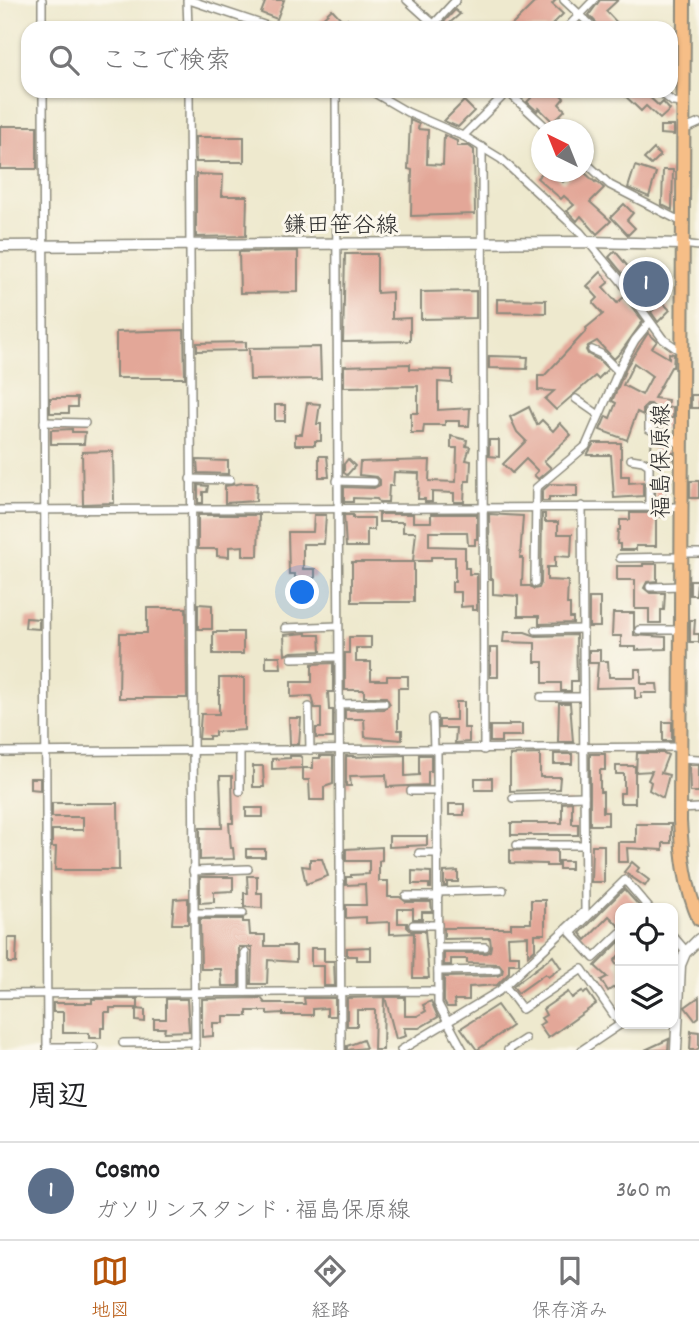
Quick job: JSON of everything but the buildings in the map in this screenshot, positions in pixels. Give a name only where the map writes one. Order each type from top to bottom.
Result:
[{"type":"main road","name":"福島保原線","points":[[684,0],[679,753],[682,866],[699,919]]},
{"type":"street","points":[[42,0],[42,21]]},
{"type":"street","points":[[188,21],[188,0],[252,21]]},
{"type":"street","points":[[407,0],[430,21]]},
{"type":"street","points":[[440,21],[456,0]]},
{"type":"street","points":[[565,0],[586,21]]},
{"type":"street","points":[[574,21],[594,0]]},
{"type":"street","points":[[43,98],[47,1049],[94,1047]]},
{"type":"street","points":[[123,1043],[195,1046],[188,98]]},
{"type":"street","points":[[336,98],[341,1050]]},
{"type":"street","points":[[383,98],[407,112],[463,136],[495,155],[588,242],[621,281],[663,339],[682,349]]},
{"type":"street","points":[[463,136],[500,98]]},
{"type":"street","points":[[515,98],[537,119]]},
{"type":"street","points":[[668,98],[673,102],[684,103]]},
{"type":"street","points":[[683,131],[699,123]]},
{"type":"street","points":[[482,147],[484,750]]},
{"type":"street","points":[[594,171],[610,185],[682,222]]},
{"type":"street","name":"鎌田笹谷線","points":[[0,246],[482,242],[682,244]]},
{"type":"street","points":[[682,244],[699,246]]},
{"type":"street","points":[[535,583],[534,507],[537,486],[582,450],[618,371],[635,340],[650,322]]},
{"type":"street","points":[[592,350],[601,354],[618,371]]},
{"type":"street","points":[[576,399],[599,415]]},
{"type":"street","points":[[649,410],[649,429],[681,444]]},
{"type":"street","points":[[44,422],[85,423]]},
{"type":"street","points":[[631,459],[643,461],[649,466],[649,507]]},
{"type":"street","points":[[190,479],[230,480]]},
{"type":"street","points":[[337,481],[374,482]]},
{"type":"street","points":[[401,1050],[505,986],[585,911],[582,506]]},
{"type":"street","points":[[0,510],[681,507]]},
{"type":"street","points":[[620,558],[699,553]]},
{"type":"street","points":[[650,587],[681,586]]},
{"type":"street","points":[[285,628],[338,626]]},
{"type":"street","points":[[536,629],[582,629]]},
{"type":"street","points":[[639,630],[680,630]]},
{"type":"street","points":[[292,658],[338,656]]},
{"type":"street","points":[[541,697],[583,697]]},
{"type":"street","points":[[339,704],[384,703]]},
{"type":"street","points":[[309,707],[310,750]]},
{"type":"street","points":[[433,718],[437,791],[438,1004],[463,1050]]},
{"type":"street","points":[[0,752],[583,748],[679,753],[699,759]]},
{"type":"street","points":[[240,750],[240,791]]},
{"type":"street","points":[[411,791],[437,791]]},
{"type":"street","points":[[513,798],[584,796]]},
{"type":"street","points":[[680,809],[699,808]]},
{"type":"street","points":[[517,845],[584,845]]},
{"type":"street","points":[[419,853],[438,853]]},
{"type":"street","points":[[193,871],[248,869]]},
{"type":"street","points":[[615,938],[594,958],[571,933],[625,880],[644,903]]},
{"type":"street","points":[[406,896],[503,890]]},
{"type":"street","points":[[193,914],[243,913]]},
{"type":"street","points":[[413,925],[438,925]]},
{"type":"street","points":[[678,976],[681,955],[699,940]]},
{"type":"street","points":[[438,947],[485,947]]},
{"type":"street","points":[[245,952],[245,992]]},
{"type":"street","points":[[505,986],[522,1009],[582,969],[615,1016]]},
{"type":"street","points":[[438,971],[497,970]]},
{"type":"street","points":[[0,994],[340,991],[438,993]]},
{"type":"street","points":[[582,1050],[615,1028]]},
{"type":"street","points":[[676,1029],[676,1050]]},
{"type":"street","points":[[508,1050],[525,1038]]},
{"type":"place","name":"Cosmo","points":[[646,284]]}]
